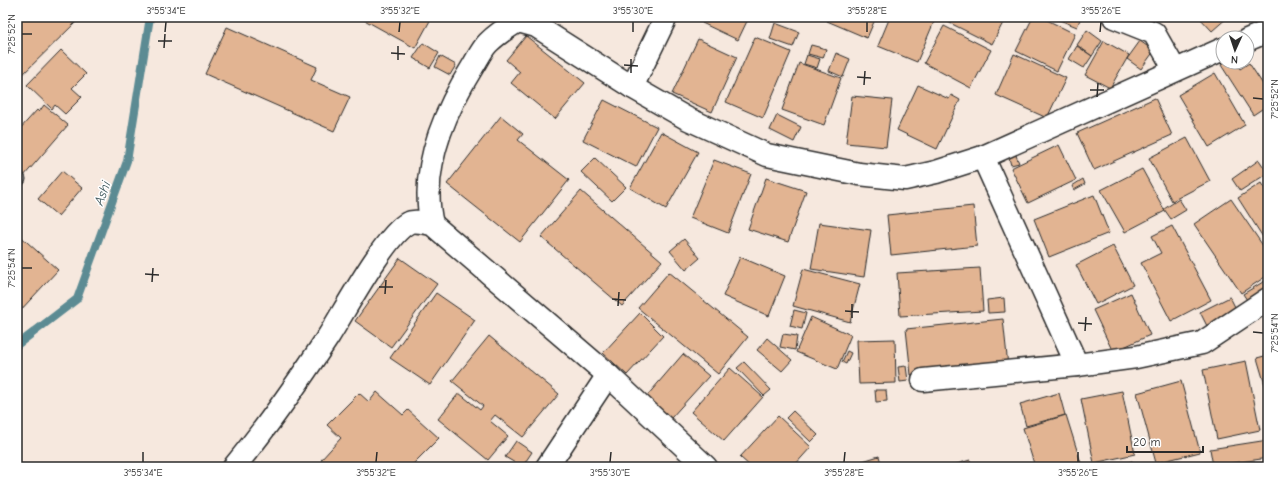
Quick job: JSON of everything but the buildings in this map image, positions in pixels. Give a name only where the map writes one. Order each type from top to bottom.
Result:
[{"type":"street","points":[[632,88],[666,17]]},
{"type":"street","points":[[1114,17],[1154,34],[1175,70]]},
{"type":"street","points":[[706,467],[608,376],[432,224],[428,210],[427,194],[432,163],[441,131],[459,88],[487,44],[502,31],[518,21],[536,26],[632,88],[686,118],[767,155],[846,172],[905,178],[936,172],[983,157],[1215,52]]},
{"type":"street","points":[[1255,37],[1268,31]]},
{"type":"street","points":[[983,157],[1077,365]]},
{"type":"street","points":[[234,467],[252,445],[327,338],[389,241],[408,223],[432,224]]},
{"type":"street","points":[[923,380],[1077,365],[1136,357],[1202,343],[1268,299]]},
{"type":"street","points":[[547,467],[608,376]]},
{"type":"waterway","name":"Ashi","points":[[17,345],[77,299],[127,161],[150,17]]}]
